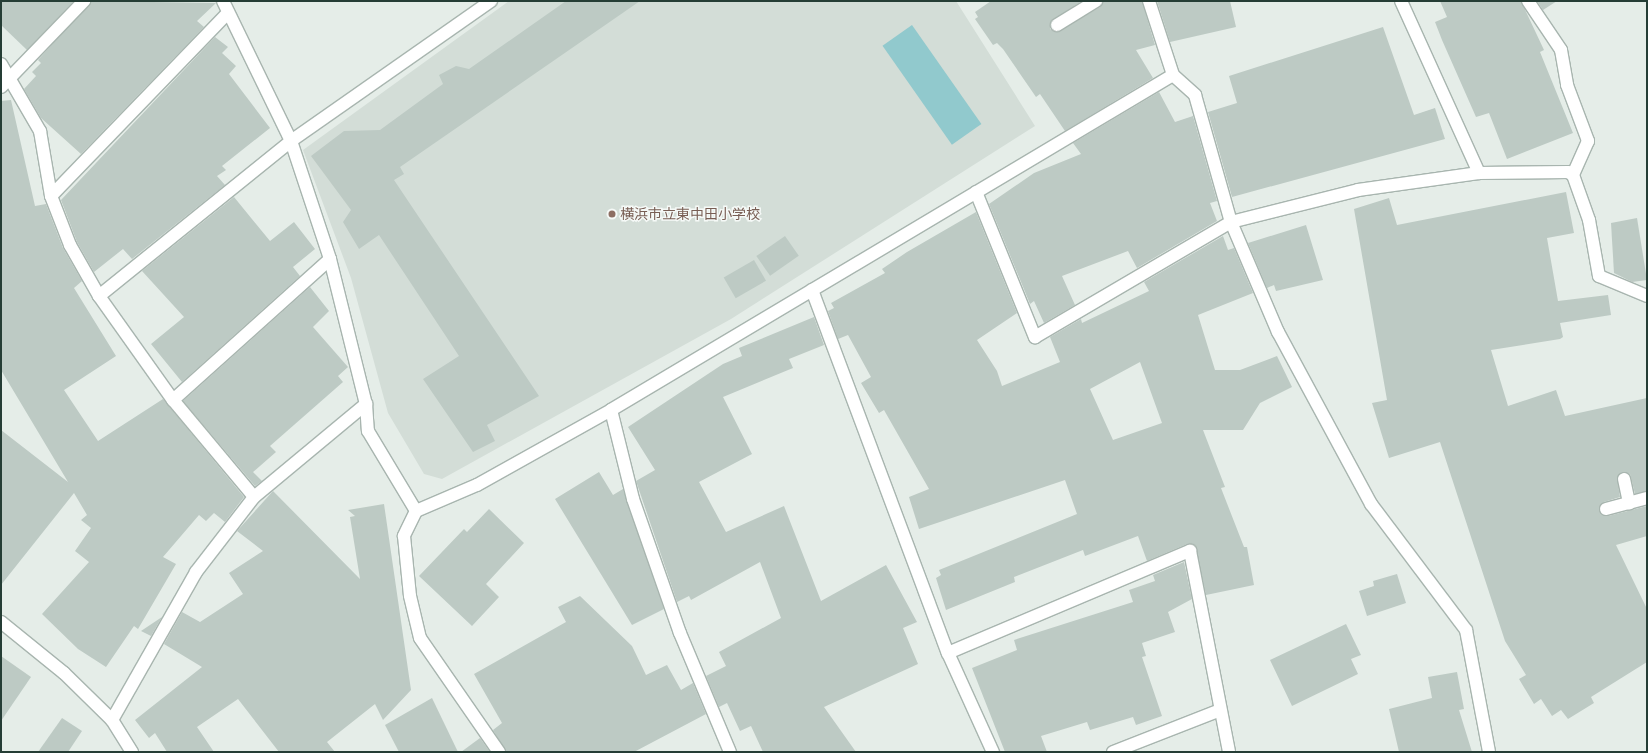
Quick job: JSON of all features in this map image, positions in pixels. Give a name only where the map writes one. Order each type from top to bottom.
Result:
[{"type":"street","points":[[1,87],[84,1]]},
{"type":"street","points":[[223,1],[291,141],[330,259],[366,404],[368,431],[416,511]]},
{"type":"street","points":[[98,296],[291,141],[491,1]]},
{"type":"street","points":[[1058,25],[1096,1]]},
{"type":"street","points":[[1148,1],[1173,75],[1195,95],[1232,222],[1278,332],[1368,497],[1466,630],[1489,752]]},
{"type":"street","points":[[1401,1],[1479,173]]},
{"type":"street","points":[[1528,1],[1561,50],[1566,85],[1588,141],[1573,175]]},
{"type":"street","points":[[51,196],[228,13]]},
{"type":"street","points":[[1,64],[40,131],[51,196],[70,245],[98,296],[173,400],[254,497]]},
{"type":"street","points":[[499,752],[420,638],[410,596],[404,536],[416,511],[478,485],[612,410],[1173,75]]},
{"type":"street","points":[[976,192],[1035,337],[1232,222],[1358,190],[1479,173],[1568,172],[1573,175],[1589,220],[1599,276],[1647,296]]},
{"type":"street","points":[[173,400],[330,259]]},
{"type":"street","points":[[812,290],[948,653],[994,752]]},
{"type":"street","points":[[112,720],[196,572],[254,497],[366,404]]},
{"type":"street","points":[[612,410],[633,499],[680,633],[730,752]]},
{"type":"street","points":[[1624,479],[1629,503]]},
{"type":"street","points":[[1606,510],[1647,498]]},
{"type":"street","points":[[948,653],[1190,551],[1229,752]]},
{"type":"street","points":[[1,622],[64,673],[112,720],[132,752]]},
{"type":"street","points":[[1113,752],[1220,710]]},
{"type":"shaded area","name":"横浜市立東中田小学校","points":[[509,1],[956,1],[1035,126],[731,319],[442,479],[424,474],[388,413],[351,278],[303,150]]},
{"type":"water","points":[[912,25],[981,124],[952,145],[883,46]]},
{"type":"building","points":[[1,1],[74,1],[27,50],[1,25]]},
{"type":"building","points":[[91,1],[216,3],[197,21],[204,27],[81,154],[41,118],[24,89],[36,76],[32,72],[41,63],[38,60]]},
{"type":"building","points":[[566,1],[640,1],[400,167],[404,174],[394,180],[539,396],[487,425],[495,441],[473,452],[423,379],[459,356],[379,235],[359,249],[343,222],[351,210],[311,156],[344,131],[380,130],[443,84],[439,75],[456,66],[469,69]]},
{"type":"building","points":[[991,1],[1082,1],[1051,21],[1050,29],[1057,32],[1100,7],[1103,1],[1142,1],[1155,45],[1136,50],[1153,78],[1065,131],[1040,94],[1036,97],[1003,49],[997,43],[993,45],[975,19],[978,17],[975,12]]},
{"type":"building","points":[[1157,1],[1230,1],[1236,27],[1170,42]]},
{"type":"building","points":[[1440,1],[1521,1],[1544,50],[1540,52],[1573,133],[1507,159],[1489,113],[1476,117],[1442,40],[1435,22],[1447,17]]},
{"type":"building","points":[[1537,1],[1557,1],[1543,10]]},
{"type":"building","points":[[1383,27],[1414,115],[1435,108],[1445,139],[1232,197],[1208,112],[1237,103],[1229,76]]},
{"type":"building","points":[[215,37],[228,47],[222,53],[236,66],[229,74],[270,128],[222,166],[226,170],[217,176],[225,185],[132,259],[123,249],[94,272],[77,242],[61,200]]},
{"type":"building","points":[[1159,92],[1175,122],[1193,116],[1217,201],[1210,203],[1217,221],[1137,268],[1128,251],[1062,276],[1075,305],[1044,323],[1034,301],[1030,304],[989,204],[1034,173],[1081,154],[1073,143]]},
{"type":"building","points":[[11,100],[35,206],[46,204],[63,248],[82,281],[74,288],[116,356],[64,390],[98,441],[163,399],[244,497],[225,522],[214,513],[206,521],[199,515],[163,557],[176,564],[138,629],[134,626],[106,667],[78,649],[42,614],[89,562],[75,551],[91,528],[81,520],[87,515],[74,493],[1,585],[1,430],[68,482],[1,370],[1,101]]},
{"type":"building","points":[[1566,192],[1574,233],[1547,238],[1558,301],[1608,295],[1611,315],[1560,323],[1563,337],[1560,339],[1491,350],[1508,406],[1556,390],[1565,416],[1647,398],[1647,491],[1635,494],[1630,474],[1622,472],[1617,477],[1620,497],[1604,502],[1599,507],[1601,515],[1608,516],[1647,506],[1647,536],[1616,545],[1647,609],[1647,662],[1591,697],[1594,703],[1568,719],[1561,710],[1552,716],[1541,699],[1534,704],[1519,679],[1526,675],[1505,641],[1440,442],[1389,458],[1372,403],[1387,400],[1354,209],[1389,198],[1397,225]]},
{"type":"building","points":[[234,197],[270,241],[294,222],[315,249],[293,267],[300,276],[182,382],[151,344],[184,317],[142,271]]},
{"type":"building","points":[[976,212],[1017,313],[977,340],[997,371],[1002,386],[1060,362],[1050,337],[1081,319],[1082,323],[1149,291],[1144,282],[1223,236],[1228,250],[1234,248],[1253,293],[1198,315],[1215,370],[1240,370],[1277,356],[1292,387],[1260,403],[1243,430],[1203,430],[1225,487],[1221,488],[1244,547],[1247,547],[1254,585],[1206,595],[1195,545],[1187,544],[1147,561],[1138,536],[1085,556],[1083,550],[1014,577],[1015,582],[946,610],[936,578],[941,575],[939,570],[1077,514],[1065,480],[919,529],[909,497],[929,489],[884,410],[879,413],[861,383],[871,377],[848,335],[838,339],[828,311],[834,308],[831,303],[885,273],[882,269],[907,252]],"holes":[[[1140,362],[1162,423],[1113,440],[1090,389]]]},
{"type":"building","points":[[1637,218],[1647,280],[1632,282],[1614,273],[1611,223]]},
{"type":"building","points":[[1306,225],[1323,280],[1276,291],[1274,285],[1267,288],[1248,243]]},
{"type":"building","points":[[785,236],[799,256],[770,276],[756,256]]},
{"type":"building","points":[[754,260],[766,281],[736,298],[724,278]]},
{"type":"building","points":[[310,287],[329,311],[313,327],[348,367],[338,376],[343,382],[270,446],[276,452],[253,472],[262,481],[255,486],[183,401]]},
{"type":"building","points":[[814,317],[824,345],[789,359],[793,368],[723,397],[752,454],[699,482],[726,532],[784,506],[821,601],[886,565],[917,622],[903,628],[918,664],[824,707],[856,752],[763,752],[751,726],[740,731],[727,703],[719,707],[706,676],[726,666],[719,652],[781,618],[760,562],[691,600],[689,596],[677,602],[636,481],[655,470],[628,427],[723,364],[742,356],[739,348]]},
{"type":"building","points":[[599,472],[613,495],[623,489],[664,609],[632,625],[555,499]]},
{"type":"building","points":[[273,491],[360,579],[350,517],[355,516],[348,510],[384,504],[411,690],[383,720],[375,704],[327,742],[335,752],[279,752],[238,699],[197,727],[214,752],[167,752],[155,733],[149,738],[135,720],[202,667],[164,644],[182,612],[200,622],[243,594],[229,573],[263,551],[237,531]]},
{"type":"building","points":[[489,509],[524,543],[486,584],[499,597],[472,626],[419,576],[464,529],[467,532]]},
{"type":"building","points":[[1184,562],[1192,599],[1168,612],[1175,632],[1142,643],[1146,656],[1142,657],[1162,716],[1136,725],[1133,717],[1090,730],[1087,722],[1041,736],[1047,752],[1005,752],[972,668],[1017,650],[1014,640],[1133,602],[1129,590],[1155,581],[1153,575]]},
{"type":"building","points":[[1397,574],[1406,603],[1367,616],[1359,591],[1374,586],[1373,581]]},
{"type":"building","points":[[580,596],[632,646],[646,675],[667,665],[681,690],[693,683],[706,714],[634,752],[506,752],[493,730],[502,723],[474,674],[566,622],[558,607]]},
{"type":"building","points":[[162,617],[151,636],[141,631]]},
{"type":"building","points":[[1346,624],[1361,655],[1351,659],[1358,674],[1292,706],[1270,660]]},
{"type":"building","points":[[1,656],[31,677],[1,721]]},
{"type":"building","points":[[1457,672],[1464,709],[1459,710],[1472,752],[1399,752],[1389,709],[1432,698],[1428,677]]},
{"type":"building","points":[[432,698],[458,752],[399,752],[385,725]]},
{"type":"building","points":[[62,718],[82,731],[68,752],[38,752]]},
{"type":"building","points":[[480,738],[490,752],[461,752]]},
{"type":"place","name":"横浜市立東中田小学校","points":[[612,214]]}]
